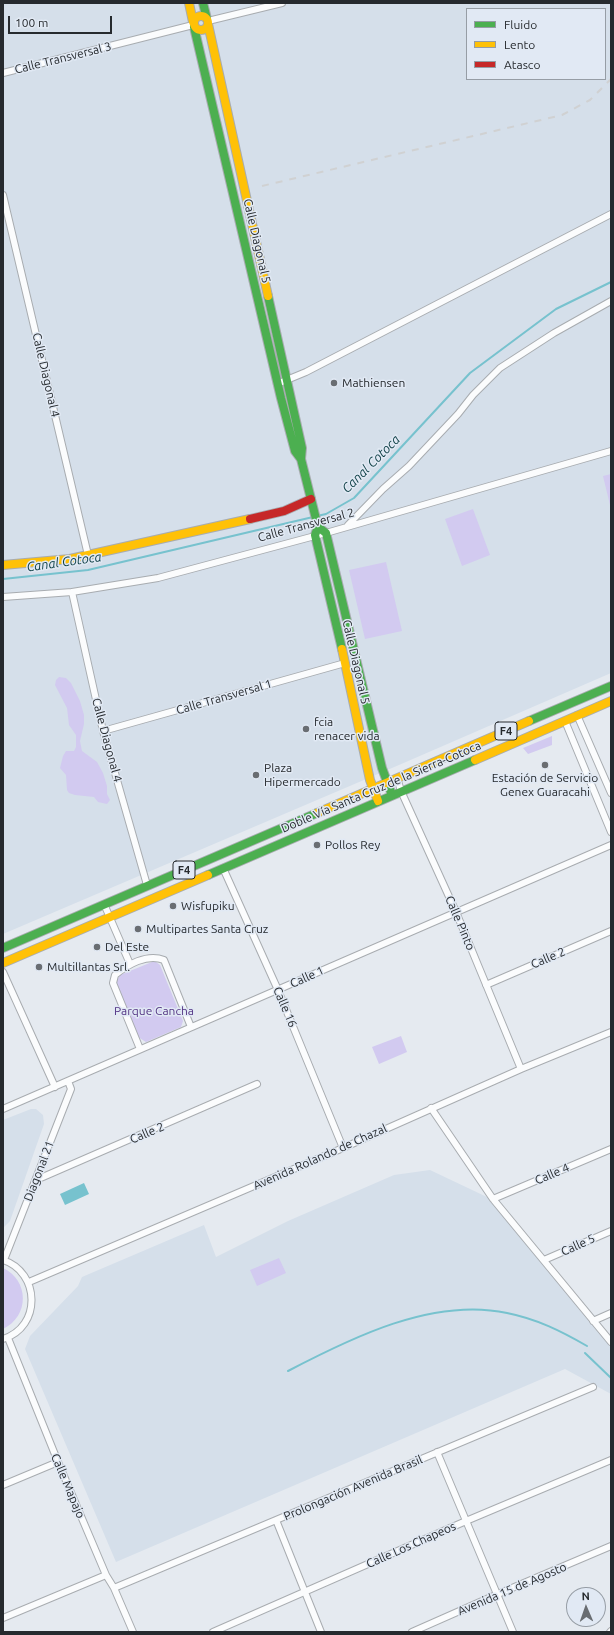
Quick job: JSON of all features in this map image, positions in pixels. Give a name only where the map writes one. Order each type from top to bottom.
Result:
[{"type":"main road","name":"Calle Diagonal 5","points":[[189,3],[277,384],[295,451],[301,459]]},
{"type":"main road","name":"Calle Diagonal 5","points":[[203,3],[270,309],[288,380],[302,448],[301,459],[314,509],[372,789],[378,801]]},
{"type":"main road","points":[[200,16],[208,21],[206,28],[202,30],[198,30],[194,25],[196,18],[200,16]]},
{"type":"main road","points":[[249,262],[259,260]]},
{"type":"main road","points":[[260,311],[270,309]]},
{"type":"main road","name":"Calle Transversal 2","points":[[3,565],[70,559],[284,511],[311,499]]},
{"type":"main road","points":[[317,529],[326,533]]},
{"type":"main road","name":"Calle Diagonal 5","points":[[326,533],[386,783],[392,795]]},
{"type":"main road","name":"Doble Vía Santa Cruz de la Sierra-Cotoca","points":[[3,948],[611,686]]},
{"type":"main road","name":"Doble Vía Santa Cruz de la Sierra-Cotoca","points":[[223,868],[611,701]]},
{"type":"main road","name":"F4","points":[[3,964],[223,868]]},
{"type":"street","points":[[208,21],[282,3]]},
{"type":"street","name":"Calle Transversal 3","points":[[3,73],[194,25]]},
{"type":"street","name":"Calle Diagonal 4","points":[[3,195],[88,555]]},
{"type":"street","points":[[277,384],[288,380],[611,214]]},
{"type":"street","points":[[346,526],[415,460],[473,395],[500,368],[554,333],[611,301]]},
{"type":"street","name":"Calle Transversal 2","points":[[326,533],[611,451]]},
{"type":"street","name":"Calle Transversal 2","points":[[3,597],[72,592],[158,578],[317,529]]},
{"type":"street","name":"Calle Diagonal 4","points":[[72,592],[103,731],[147,885]]},
{"type":"street","name":"Calle Transversal 1","points":[[103,731],[345,663]]},
{"type":"street","points":[[577,715],[611,792]]},
{"type":"street","points":[[565,721],[611,832]]},
{"type":"street","name":"Calle Pinto","points":[[397,778],[401,791],[456,912],[521,1069]]},
{"type":"street","name":"Calle 1","points":[[3,1109],[611,844]]},
{"type":"street","name":"Calle 16","points":[[223,868],[278,990],[343,1148]]},
{"type":"street","points":[[104,904],[130,964]]},
{"type":"street","name":"Calle 2","points":[[486,985],[611,931]]},
{"type":"street","points":[[140,1049],[113,983],[115,975],[130,964],[145,959],[158,958],[164,960],[191,1027]]},
{"type":"street","points":[[3,972],[55,1087]]},
{"type":"street","name":"Avenida Rolando de Chazal","points":[[29,1282],[343,1148],[521,1069],[611,1032]]},
{"type":"street","name":"Diagonal 21","points":[[4,1260],[71,1089],[68,1081]]},
{"type":"street","name":"Calle 2","points":[[36,1180],[257,1084]]},
{"type":"street","points":[[431,1108],[493,1199],[611,1342]]},
{"type":"street","name":"Calle 4","points":[[493,1199],[611,1149]]},
{"type":"street","name":"Calle 5","points":[[544,1260],[611,1230]]},
{"type":"street","points":[[4,1260],[23,1272],[29,1282],[32,1292],[30,1314],[25,1324],[17,1332],[6,1338]]},
{"type":"street","points":[[593,1321],[611,1313]]},
{"type":"street","name":"Calle Mapajo","points":[[6,1338],[106,1575],[114,1588],[133,1632]]},
{"type":"street","name":"Prolongación Avenida Brasil","points":[[114,1588],[593,1387]]},
{"type":"street","points":[[437,1452],[513,1632]]},
{"type":"street","name":"Calle Los Chapeos","points":[[213,1632],[304,1591],[611,1460]]},
{"type":"street","points":[[3,1485],[58,1462]]},
{"type":"street","points":[[276,1520],[321,1632]]},
{"type":"street","name":"Avenida 15 de Agosto","points":[[412,1632],[611,1546]]},
{"type":"street","points":[[3,1618],[106,1575]]},
{"type":"shaded area","points":[[3,3],[611,3],[611,673],[3,934]]},
{"type":"shaded area","points":[[31,1109],[36,1109],[43,1115],[44,1124],[10,1221],[3,1228],[3,1120]]},
{"type":"shaded area","points":[[430,1170],[489,1198],[611,1346],[611,1394],[565,1369],[116,1562],[25,1349],[30,1336],[78,1286],[82,1277],[204,1225],[216,1257],[288,1221],[394,1175]]},
{"type":"green space","points":[[611,474],[611,509],[603,476]]},
{"type":"green space","points":[[473,509],[490,555],[462,566],[445,519]]},
{"type":"green space","points":[[386,562],[402,631],[365,639],[349,570]]},
{"type":"green space","points":[[59,677],[66,678],[71,683],[80,701],[84,715],[84,724],[80,741],[82,751],[97,762],[103,773],[107,786],[107,794],[110,800],[107,804],[98,802],[94,797],[75,795],[69,793],[67,790],[66,775],[60,768],[66,751],[74,751],[76,747],[76,735],[69,725],[67,708],[55,685],[56,680]]},
{"type":"green space","points":[[552,736],[552,745],[528,754],[523,748]]},
{"type":"green space","name":"Parque Cancha","points":[[152,962],[156,962],[160,965],[183,1021],[181,1027],[146,1042],[138,1037],[116,982],[120,975]]},
{"type":"green space","points":[[401,1036],[407,1052],[379,1064],[372,1047]]},
{"type":"green space","points":[[279,1258],[286,1273],[257,1286],[250,1270]]},
{"type":"green space","points":[[3,1268],[12,1274],[18,1281],[22,1289],[23,1298],[22,1307],[18,1316],[12,1323],[3,1329]]},
{"type":"water","points":[[84,1183],[89,1194],[65,1205],[60,1194]]},
{"type":"waterway","name":"Canal Cotoca","points":[[317,516],[326,514],[354,498],[470,373],[556,309],[611,282]]},
{"type":"waterway","name":"Canal Cotoca","points":[[3,579],[88,570],[313,517]]},
{"type":"waterway","points":[[288,1371],[312,1358],[365,1334],[422,1316],[450,1311],[479,1310],[507,1313],[548,1326],[587,1346]]},
{"type":"waterway","points":[[585,1353],[611,1378]]},
{"type":"railway","points":[[262,186],[562,115],[590,100],[611,79]]},
{"type":"traffic: fast","points":[[203,3],[207,19]]},
{"type":"traffic: fast","points":[[194,27],[281,398],[295,451],[301,459]]},
{"type":"traffic: fast","points":[[268,296],[302,448],[301,459],[318,527],[315,535],[342,649]]},
{"type":"traffic: fast","points":[[318,527],[326,533],[382,768],[392,795]]},
{"type":"traffic: fast","points":[[529,721],[611,686]]},
{"type":"traffic: fast","points":[[208,875],[475,760]]},
{"type":"traffic: fast","points":[[3,948],[317,813]]},
{"type":"traffic: slow","points":[[189,3],[193,22]]},
{"type":"traffic: slow","points":[[198,16],[204,16],[208,20],[208,23],[208,26],[204,30],[198,30],[194,26],[194,20],[198,16]]},
{"type":"traffic: slow","points":[[208,24],[268,296]]},
{"type":"traffic: slow","points":[[3,565],[70,559],[250,519]]},
{"type":"traffic: slow","points":[[342,649],[370,780],[378,801]]},
{"type":"traffic: slow","points":[[475,760],[611,701]]},
{"type":"traffic: slow","points":[[317,813],[529,721]]},
{"type":"traffic: slow","points":[[3,963],[208,875]]},
{"type":"traffic: jam","points":[[250,519],[284,511],[311,499]]},
{"type":"place","name":"Mathiensen","points":[[334,383]]},
{"type":"place","name":"fcia renacer vida","points":[[306,729]]},
{"type":"place","name":"Estación de Servicio Genex Guaracahi","points":[[545,765]]},
{"type":"place","name":"Plaza Hipermercado","points":[[256,775]]},
{"type":"place","name":"Pollos Rey","points":[[317,845]]},
{"type":"place","name":"Wisfupiku","points":[[173,906]]},
{"type":"place","name":"Multipartes Santa Cruz","points":[[138,929]]},
{"type":"place","name":"Del Este","points":[[97,947]]},
{"type":"place","name":"Multillantas Srl.","points":[[39,967]]}]
